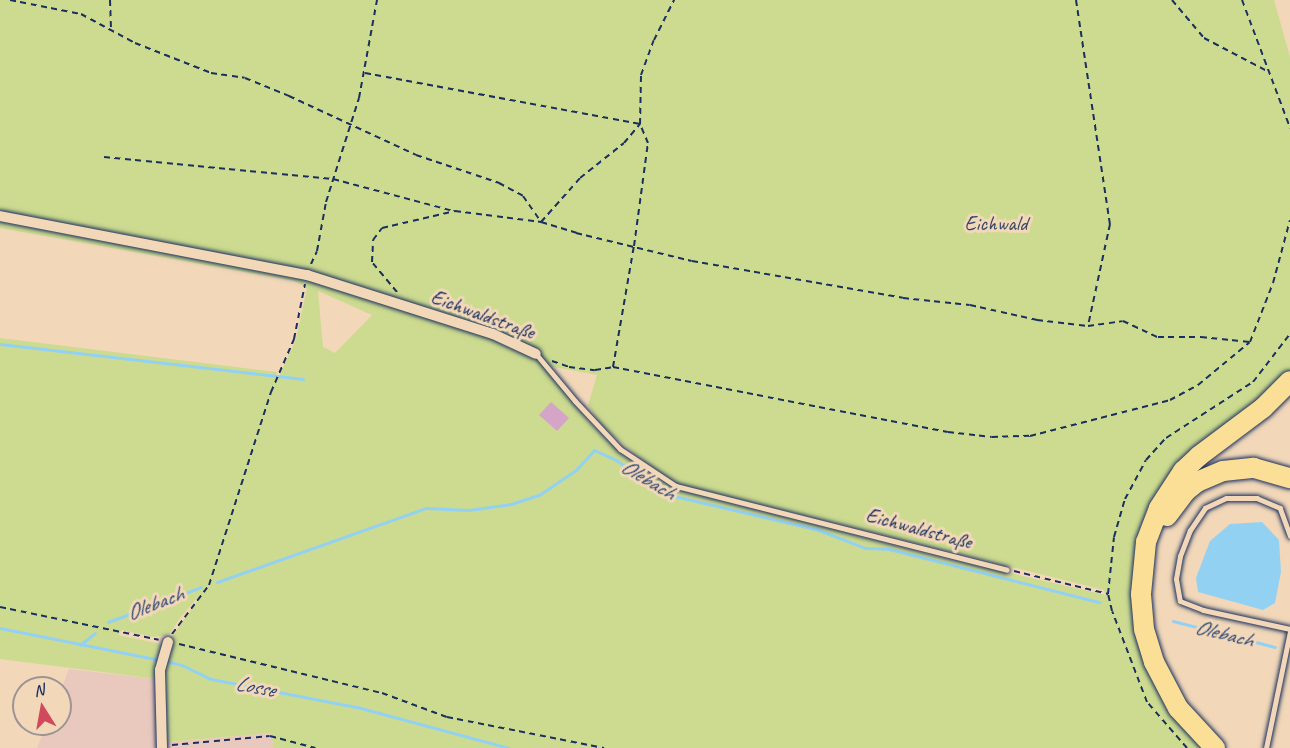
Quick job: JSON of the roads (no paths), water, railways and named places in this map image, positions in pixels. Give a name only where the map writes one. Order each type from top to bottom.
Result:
[{"type":"highway","points":[[1215,748],[1178,708],[1154,662],[1142,611],[1141,577],[1146,542],[1159,508],[1183,471],[1263,408],[1290,381]]},
{"type":"highway","points":[[1228,748],[1206,729],[1184,704],[1161,660],[1149,611],[1151,560],[1168,513],[1181,496],[1197,482],[1217,473],[1239,468],[1267,469],[1290,478]]},
{"type":"street","name":"Eichwaldstraße","points":[[0,216],[307,275],[493,334],[536,354]]},
{"type":"street","points":[[163,747],[160,670],[168,642]]},
{"type":"lane","name":"Eichwaldstraße","points":[[536,354],[575,401],[620,449],[676,486],[1006,570]]},
{"type":"lane","points":[[1266,748],[1290,630],[1203,610],[1180,601],[1176,579],[1180,556],[1190,530],[1205,508],[1226,498],[1257,498],[1280,508],[1290,536]]},
{"type":"water","points":[[1262,522],[1279,540],[1281,572],[1275,603],[1263,610],[1198,592],[1196,578],[1210,541],[1230,524]]},
{"type":"waterway","points":[[0,344],[303,379]]},
{"type":"waterway","name":"Olebach","points":[[217,582],[426,508],[469,510],[511,504],[539,495],[576,470],[594,450],[616,460],[669,498],[678,497],[816,529],[865,548],[889,549],[1099,602]]},
{"type":"waterway","name":"Olebach","points":[[108,622],[201,587]]},
{"type":"waterway","name":"Olebach","points":[[1173,621],[1275,647]]},
{"type":"waterway","name":"Losse","points":[[0,628],[160,660]]},
{"type":"waterway","name":"Olebach","points":[[80,645],[95,633]]},
{"type":"waterway","name":"Losse","points":[[166,661],[182,665],[211,679],[357,707],[509,748]]},
{"type":"park label","name":"Eichwald","points":[[996,223]]}]
